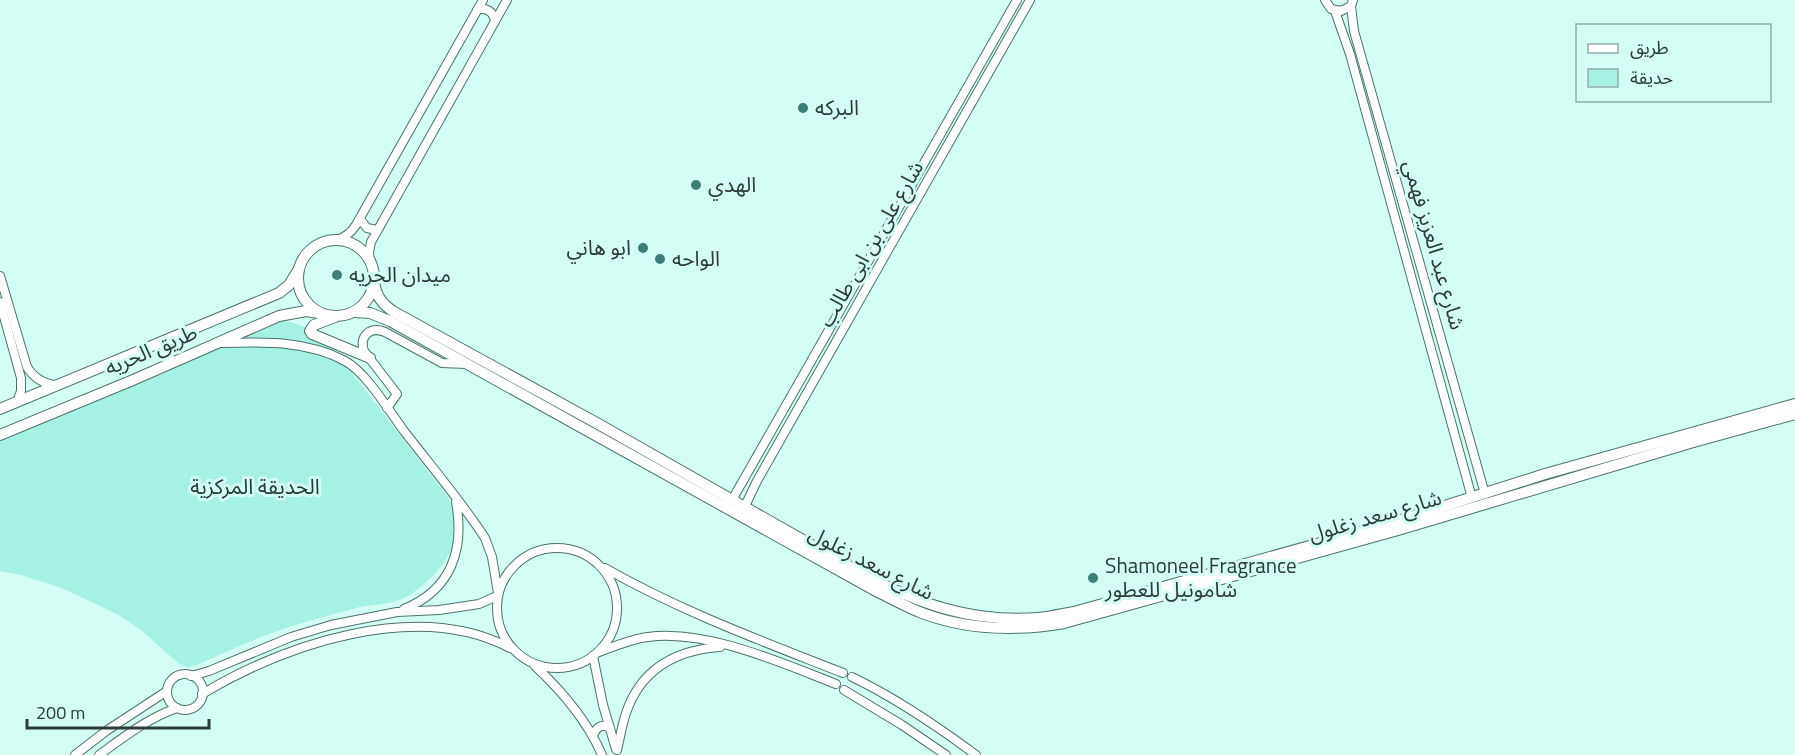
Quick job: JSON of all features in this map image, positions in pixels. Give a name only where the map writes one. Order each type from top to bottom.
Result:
[{"type":"main road","points":[[337,316],[319,313],[311,307],[299,290],[298,279],[302,260],[309,251],[327,241],[337,240],[357,246],[365,253],[374,272],[370,296],[355,312],[314,325],[310,331],[312,334],[369,358]]},
{"type":"main road","name":"طريق الحريه","points":[[0,409],[279,293],[290,285],[299,269]]},
{"type":"main road","name":"شارع سعد زغلول","points":[[374,282],[378,297],[392,316],[466,364],[591,426],[851,579],[921,613],[945,620],[994,628],[1041,627],[1064,623],[1164,591],[1795,414]]},
{"type":"main road","name":"طريق الحريه","points":[[0,435],[279,315],[306,310],[319,313]]},
{"type":"main road","name":"شارع سعد زغلول","points":[[355,312],[392,316],[591,426],[745,506],[904,595],[973,616],[1040,618],[1164,591]]},
{"type":"main road","points":[[163,342],[171,363]]},
{"type":"main road","name":"شارع سعد زغلول","points":[[1397,526],[1472,498],[1558,470],[1795,405]]},
{"type":"street","points":[[337,240],[351,232],[360,219],[483,0]]},
{"type":"street","points":[[370,262],[371,242],[377,230],[507,0]]},
{"type":"street","name":"شارع على بن ابى طالب","points":[[732,500],[1017,0]]},
{"type":"street","name":"شارع على بن ابى طالب","points":[[745,506],[757,481],[1030,0]]},
{"type":"street","points":[[1324,1],[1335,11],[1346,10],[1352,3]]},
{"type":"street","name":"شارع عبد العزيز فهمي","points":[[1352,3],[1354,31],[1485,494]]},
{"type":"street","points":[[477,10],[489,11],[495,21]]},
{"type":"street","name":"شارع عبد العزيز فهمي","points":[[1335,11],[1344,35],[1472,498]]},
{"type":"street","points":[[1344,35],[1348,30],[1354,31]]},
{"type":"street","points":[[360,219],[367,228],[377,230]]},
{"type":"street","points":[[0,276],[21,378],[21,391],[17,402]]},
{"type":"street","points":[[0,302],[30,372],[40,381],[59,385]]},
{"type":"street","points":[[387,408],[397,394],[364,351],[362,342],[366,333],[375,329],[385,332],[442,363],[466,364]]},
{"type":"street","points":[[216,344],[254,342],[290,344],[320,350],[354,367],[479,529],[492,557],[498,625],[514,651]]},
{"type":"street","points":[[1463,466],[1471,466],[1475,463]]},
{"type":"street","points":[[747,475],[757,481]]},
{"type":"street","points":[[397,612],[410,607],[434,590],[451,567],[459,539],[455,499]]},
{"type":"street","points":[[191,676],[200,683],[202,694],[198,704],[185,710],[177,708],[169,701],[167,691],[175,677],[209,671],[291,637],[343,621],[397,612],[459,608],[479,604],[497,595],[505,576],[519,560],[538,550],[571,549],[682,608],[848,673],[886,694],[976,755]]},
{"type":"street","points":[[600,565],[613,585],[617,608],[613,631],[595,655],[599,688],[618,753]]},
{"type":"street","points":[[202,694],[239,674],[279,657],[342,637],[383,629],[443,628],[482,637],[514,651],[533,663],[564,694],[593,736],[602,755]]},
{"type":"street","points":[[533,663],[559,668],[573,666],[630,640],[662,635],[732,646],[836,684],[946,755]]},
{"type":"street","points":[[618,753],[626,714],[643,681],[668,660],[683,653],[699,648],[732,646]]},
{"type":"street","points":[[836,684],[836,678],[843,672]]},
{"type":"street","points":[[844,690],[852,686],[852,677]]},
{"type":"street","points":[[75,755],[167,691]]},
{"type":"street","points":[[99,755],[146,722],[177,708]]},
{"type":"street","points":[[593,736],[600,726],[610,728]]},
{"type":"green space","name":"الحديقة المركزية","points":[[280,320],[308,329],[331,346],[450,500],[455,526],[452,547],[448,557],[423,585],[400,600],[360,607],[289,627],[188,667],[179,664],[141,630],[117,614],[59,587],[0,571],[0,438]]},
{"type":"place","name":"البركه","points":[[803,108]]},
{"type":"place","name":"الهدي","points":[[696,185]]},
{"type":"place","name":"ابو هاني","points":[[643,248]]},
{"type":"place","name":"الواحه","points":[[660,259]]},
{"type":"place","name":"ميدان الحريه","points":[[337,275]]},
{"type":"place","name":"Shamoneel Fragrance شامونيل للعطور","points":[[1093,578]]}]
